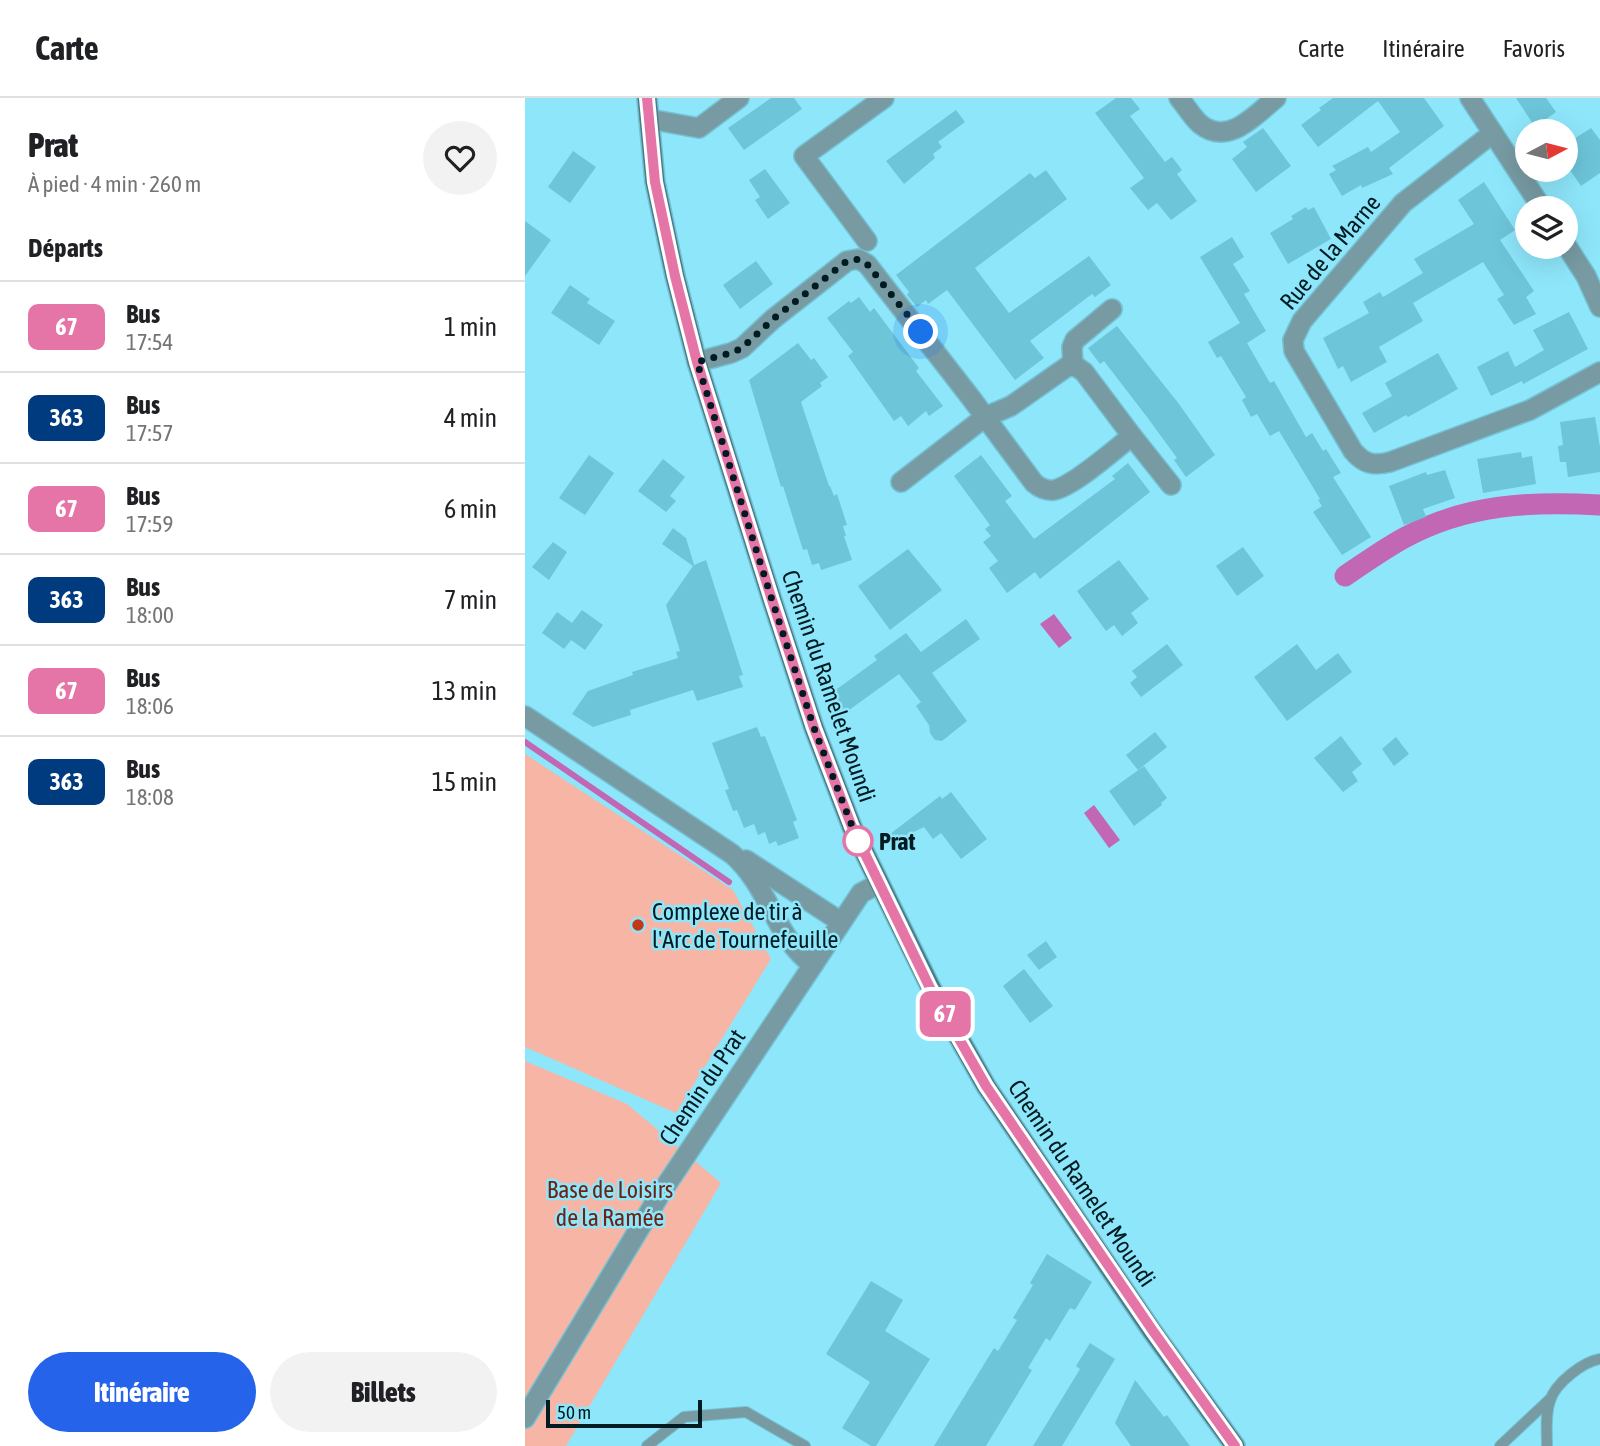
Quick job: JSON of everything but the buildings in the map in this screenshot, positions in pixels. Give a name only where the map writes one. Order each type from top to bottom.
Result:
[{"type":"main road","name":"Chemin du Ramelet Moundi","points":[[647,98],[655,182],[697,362],[814,728],[852,827],[930,988],[986,1086],[1145,1320],[1235,1446]]},
{"type":"street","points":[[649,119],[699,128],[739,98]]},
{"type":"street","points":[[884,98],[804,156],[864,250],[867,264],[1034,483],[1046,489],[1055,489],[1070,483],[1132,436]]},
{"type":"street","points":[[1179,98],[1199,123],[1210,131],[1221,133],[1242,127],[1276,98]]},
{"type":"street","points":[[1469,98],[1534,196]]},
{"type":"street","name":"Rue de la Marne","points":[[1493,133],[1403,203],[1303,321],[1293,340],[1294,351],[1353,451],[1361,461],[1369,465],[1389,462],[1530,410],[1600,372]]},
{"type":"street","points":[[697,362],[736,351],[801,310],[847,261],[864,250]]},
{"type":"street","points":[[1575,259],[1600,307]]},
{"type":"street","points":[[1073,366],[1072,347],[1075,340],[1112,309]]},
{"type":"street","points":[[901,482],[985,417],[1011,406],[1053,374],[1073,366],[1084,372],[1171,485]]},
{"type":"street","points":[[525,716],[732,854],[754,863],[841,922]]},
{"type":"street","points":[[732,854],[755,878],[792,947],[813,965]]},
{"type":"street","name":"Chemin du Prat","points":[[525,1418],[659,1196],[861,893],[878,884]]},
{"type":"lane","points":[[1500,1446],[1550,1399],[1568,1377],[1587,1362],[1600,1359]]},
{"type":"lane","points":[[1547,1446],[1550,1399]]},
{"type":"lane","points":[[647,1446],[684,1417],[746,1412],[805,1446]]},
{"type":"green space","name":"Complexe de tir à l'Arc de Tournefeuille","points":[[525,754],[733,890],[771,959],[676,1113],[525,1047]]},
{"type":"green space","name":"Base de Loisirs de la Ramée","points":[[525,1061],[627,1104],[721,1183],[566,1446],[525,1446]]},
{"type":"shaded area","points":[[1054,614],[1072,638],[1059,648],[1040,624]]},
{"type":"shaded area","points":[[1094,805],[1120,840],[1109,848],[1084,813]]},
{"type":"waterway","points":[[1345,576],[1404,538],[1451,518],[1499,507],[1600,505]]},
{"type":"waterway","points":[[525,742],[729,882]]},
{"type":"bus line","name":"67","points":[[647,98],[655,182],[697,362],[814,728],[852,827],[930,988],[986,1086],[1235,1446]]},
{"type":"place","name":"Prat","points":[[858,841]]},
{"type":"place","name":"Complexe de tir à l'Arc de Tournefeuille","points":[[638,925]]},
{"type":"route","points":[[858,841],[859,844],[814,728],[697,362],[742,348],[784,310],[847,261],[855,259],[867,264],[921,332]]}]
